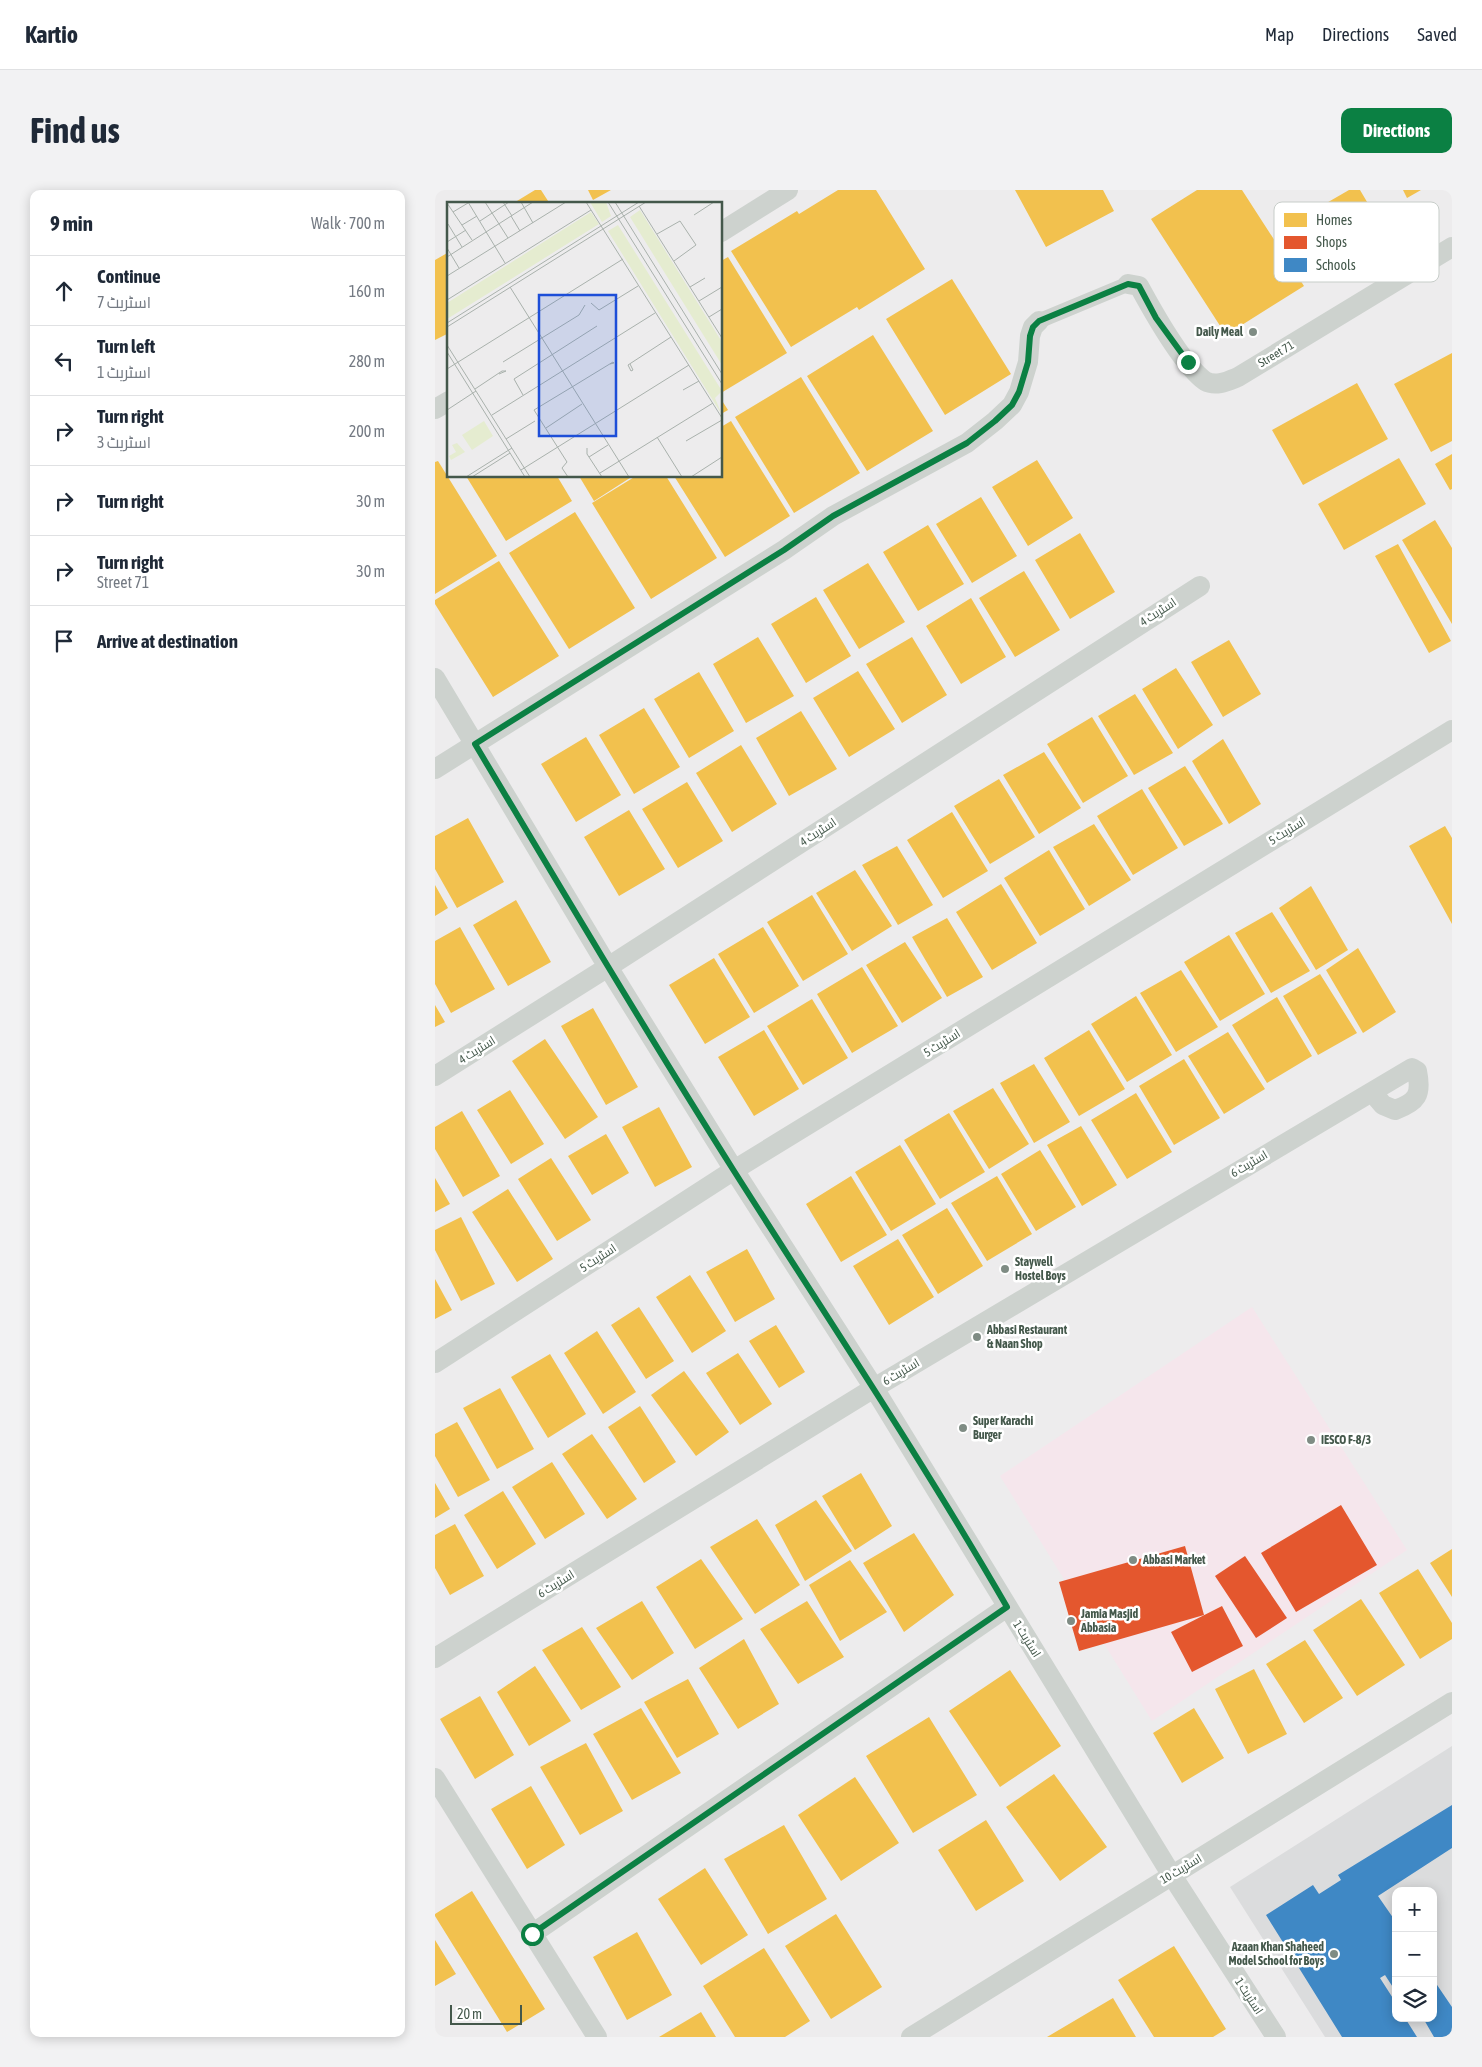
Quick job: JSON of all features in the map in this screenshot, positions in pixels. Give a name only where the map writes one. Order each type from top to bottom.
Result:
[{"type":"street","points":[[723,231],[788,190]]},
{"type":"street","name":"Street 71","points":[[1439,256],[1452,248]]},
{"type":"street","name":"Street 71","points":[[1128,284],[1139,286],[1156,318],[1188,362],[1206,382],[1222,384],[1238,377],[1396,282]]},
{"type":"street","points":[[435,769],[784,550],[833,516],[967,443],[1012,405],[1025,378],[1030,336],[1033,327],[1039,321],[1128,284]]},
{"type":"street","points":[[435,409],[447,402]]},
{"type":"street","name":"اسٹریٹ 4","points":[[435,1076],[608,968],[1200,586]]},
{"type":"street","name":"اسٹریٹ 1","points":[[435,678],[608,968],[734,1170],[874,1388],[1171,1874],[1276,2037]]},
{"type":"street","name":"اسٹریٹ 5","points":[[435,1363],[734,1170],[1452,730]]},
{"type":"street","name":"اسٹریٹ 6","points":[[435,1658],[874,1388],[1371,1092]]},
{"type":"street","points":[[532,1934],[1007,1607]]},
{"type":"street","name":"اسٹریٹ 10","points":[[911,2037],[1171,1874],[1344,1770],[1452,1702]]},
{"type":"street","points":[[435,1778],[597,2037]]},
{"type":"shaded area","name":"Abbasi Market","points":[[1252,1307],[1407,1550],[1152,1721],[1000,1476]]},
{"type":"shaded area","name":"Azaan Khan Shaheed Model School for Boys","points":[[1452,1746],[1452,2037],[1325,2037],[1230,1887]]},
{"type":"building: Homes","points":[[535,190],[541,190],[549,202],[515,202]]},
{"type":"building: Homes","points":[[588,190],[611,190],[593,200]]},
{"type":"building: Homes","points":[[838,190],[876,190],[925,269],[859,310],[857,307],[791,347],[731,251],[797,211],[799,214]]},
{"type":"building: Homes","points":[[1015,190],[1103,190],[1114,211],[1046,247]]},
{"type":"building: Homes","points":[[1197,190],[1242,190],[1274,240],[1274,282],[1301,282],[1304,286],[1226,335],[1151,219]]},
{"type":"building: Homes","points":[[1349,190],[1360,190],[1367,202],[1328,202]]},
{"type":"building: Homes","points":[[1403,190],[1421,190],[1407,198]]},
{"type":"building: Homes","points":[[447,253],[447,334],[435,340],[435,260]]},
{"type":"building: Homes","points":[[728,257],[787,353],[723,392],[723,260]]},
{"type":"building: Homes","points":[[952,279],[1011,374],[945,415],[886,319]]},
{"type":"building: Homes","points":[[873,335],[933,431],[867,471],[807,376]]},
{"type":"building: Homes","points":[[1452,353],[1452,441],[1431,452],[1394,384]]},
{"type":"building: Homes","points":[[801,377],[860,473],[794,513],[735,417]]},
{"type":"building: Homes","points":[[1357,383],[1388,439],[1303,485],[1272,430]]},
{"type":"building: Homes","points":[[723,402],[728,410],[723,413]]},
{"type":"building: Homes","points":[[731,421],[790,516],[725,557],[675,478],[723,478],[723,426]]},
{"type":"building: Homes","points":[[1452,454],[1452,489],[1450,490],[1435,464]]},
{"type":"building: Homes","points":[[1399,458],[1426,504],[1344,550],[1318,504]]},
{"type":"building: Homes","points":[[1037,460],[1073,518],[1028,546],[992,487]]},
{"type":"building: Homes","points":[[438,461],[497,556],[435,594],[435,462]]},
{"type":"building: Homes","points":[[467,478],[558,478],[572,501],[506,541]]},
{"type":"building: Homes","points":[[580,478],[630,478],[594,501]]},
{"type":"building: Homes","points":[[633,478],[667,478],[717,558],[651,599],[592,503]]},
{"type":"building: Homes","points":[[981,497],[1017,556],[972,583],[936,524]]},
{"type":"building: Homes","points":[[575,512],[635,608],[569,649],[509,553]]},
{"type":"building: Homes","points":[[1435,520],[1452,548],[1452,624],[1402,540]]},
{"type":"building: Homes","points":[[928,525],[964,584],[918,611],[883,552]]},
{"type":"building: Homes","points":[[1080,533],[1115,592],[1070,619],[1035,560]]},
{"type":"building: Homes","points":[[1398,544],[1451,641],[1429,653],[1375,556]]},
{"type":"building: Homes","points":[[499,561],[559,656],[493,697],[435,604],[435,600]]},
{"type":"building: Homes","points":[[868,563],[905,622],[859,649],[823,590]]},
{"type":"building: Homes","points":[[1024,571],[1060,630],[1015,657],[979,598]]},
{"type":"building: Homes","points":[[816,597],[851,656],[806,683],[771,624]]},
{"type":"building: Homes","points":[[971,598],[1006,657],[961,684],[926,626]]},
{"type":"building: Homes","points":[[758,637],[794,696],[746,723],[713,664]]},
{"type":"building: Homes","points":[[912,637],[947,695],[902,723],[866,664]]},
{"type":"building: Homes","points":[[1229,640],[1261,694],[1223,717],[1191,662]]},
{"type":"building: Homes","points":[[1176,668],[1213,725],[1178,749],[1142,689]]},
{"type":"building: Homes","points":[[858,671],[895,729],[849,757],[813,698]]},
{"type":"building: Homes","points":[[699,672],[734,731],[689,758],[654,699]]},
{"type":"building: Homes","points":[[1135,694],[1173,753],[1134,775],[1098,716]]},
{"type":"building: Homes","points":[[644,708],[680,767],[634,794],[599,735]]},
{"type":"building: Homes","points":[[801,711],[837,769],[789,796],[756,738]]},
{"type":"building: Homes","points":[[1092,717],[1128,776],[1083,803],[1047,744]]},
{"type":"building: Homes","points":[[586,737],[621,795],[576,822],[541,764]]},
{"type":"building: Homes","points":[[1223,739],[1261,804],[1229,824],[1192,761]]},
{"type":"building: Homes","points":[[741,745],[777,804],[732,832],[696,773]]},
{"type":"building: Homes","points":[[1044,752],[1081,808],[1039,834],[1003,775]]},
{"type":"building: Homes","points":[[1185,766],[1223,824],[1184,846],[1148,788]]},
{"type":"building: Homes","points":[[999,779],[1035,837],[990,864],[954,806]]},
{"type":"building: Homes","points":[[687,782],[723,841],[678,868],[642,809]]},
{"type":"building: Homes","points":[[1142,789],[1178,848],[1133,875],[1097,816]]},
{"type":"building: Homes","points":[[629,810],[665,869],[619,896],[584,837]]},
{"type":"building: Homes","points":[[952,812],[988,871],[943,898],[907,840]]},
{"type":"building: Homes","points":[[468,818],[504,882],[457,908],[435,869],[435,836]]},
{"type":"building: Homes","points":[[1094,824],[1131,880],[1089,906],[1053,847]]},
{"type":"building: Homes","points":[[1445,826],[1452,838],[1452,924],[1409,846]]},
{"type":"building: Homes","points":[[897,846],[933,905],[898,925],[862,865]]},
{"type":"building: Homes","points":[[1049,850],[1085,909],[1040,936],[1004,878]]},
{"type":"building: Homes","points":[[855,870],[892,926],[852,951],[816,893]]},
{"type":"building: Homes","points":[[1001,884],[1037,943],[992,970],[956,912]]},
{"type":"building: Homes","points":[[435,885],[448,908],[435,916]]},
{"type":"building: Homes","points":[[1311,886],[1348,950],[1316,970],[1279,908]]},
{"type":"building: Homes","points":[[812,895],[848,954],[803,981],[767,922]]},
{"type":"building: Homes","points":[[516,900],[551,962],[508,986],[473,925]]},
{"type":"building: Homes","points":[[1272,912],[1310,971],[1271,993],[1235,933]]},
{"type":"building: Homes","points":[[947,918],[983,977],[947,997],[912,937]]},
{"type":"building: Homes","points":[[460,927],[495,989],[451,1013],[435,984],[435,941]]},
{"type":"building: Homes","points":[[763,927],[799,986],[754,1013],[718,954]]},
{"type":"building: Homes","points":[[1229,935],[1265,994],[1220,1021],[1184,962]]},
{"type":"building: Homes","points":[[905,942],[942,998],[902,1023],[866,965]]},
{"type":"building: Homes","points":[[1358,948],[1396,1012],[1363,1033],[1326,970]]},
{"type":"building: Homes","points":[[714,958],[750,1017],[705,1044],[669,985]]},
{"type":"building: Homes","points":[[862,967],[898,1026],[852,1053],[817,994]]},
{"type":"building: Homes","points":[[1181,970],[1218,1027],[1176,1052],[1140,993]]},
{"type":"building: Homes","points":[[1320,974],[1357,1033],[1318,1055],[1283,996]]},
{"type":"building: Homes","points":[[1136,996],[1172,1055],[1127,1082],[1091,1024]]},
{"type":"building: Homes","points":[[1277,997],[1312,1056],[1267,1083],[1232,1025]]},
{"type":"building: Homes","points":[[812,999],[848,1058],[803,1085],[767,1026]]},
{"type":"building: Homes","points":[[435,1005],[445,1022],[435,1027]]},
{"type":"building: Homes","points":[[593,1008],[638,1087],[606,1105],[561,1026]]},
{"type":"building: Homes","points":[[764,1030],[799,1089],[754,1116],[718,1057]]},
{"type":"building: Homes","points":[[1089,1030],[1125,1089],[1079,1116],[1044,1058]]},
{"type":"building: Homes","points":[[1228,1032],[1265,1089],[1224,1114],[1188,1056]]},
{"type":"building: Homes","points":[[545,1039],[598,1117],[565,1139],[512,1061]]},
{"type":"building: Homes","points":[[1184,1059],[1220,1118],[1174,1145],[1139,1086]]},
{"type":"building: Homes","points":[[1034,1064],[1070,1122],[1034,1143],[1000,1083]]},
{"type":"building: Homes","points":[[993,1088],[1029,1144],[989,1169],[953,1111]]},
{"type":"building: Homes","points":[[510,1090],[544,1144],[511,1164],[477,1110]]},
{"type":"building: Homes","points":[[1136,1093],[1172,1152],[1127,1179],[1091,1120]]},
{"type":"building: Homes","points":[[659,1107],[692,1167],[655,1187],[622,1127]]},
{"type":"building: Homes","points":[[462,1111],[500,1176],[463,1197],[435,1149],[435,1127]]},
{"type":"building: Homes","points":[[949,1113],[985,1172],[940,1199],[904,1140]]},
{"type":"building: Homes","points":[[1081,1126],[1117,1185],[1082,1206],[1047,1145]]},
{"type":"building: Homes","points":[[606,1134],[629,1173],[592,1195],[568,1156]]},
{"type":"building: Homes","points":[[900,1145],[936,1204],[891,1231],[855,1172]]},
{"type":"building: Homes","points":[[1040,1150],[1076,1207],[1036,1231],[1001,1174]]},
{"type":"building: Homes","points":[[551,1158],[591,1220],[557,1241],[518,1179]]},
{"type":"building: Homes","points":[[851,1176],[887,1235],[841,1262],[806,1204]]},
{"type":"building: Homes","points":[[997,1176],[1032,1234],[987,1261],[951,1203]]},
{"type":"building: Homes","points":[[435,1178],[450,1204],[435,1212]]},
{"type":"building: Homes","points":[[508,1189],[553,1259],[517,1282],[472,1212]]},
{"type":"building: Homes","points":[[947,1208],[983,1266],[938,1294],[902,1235]]},
{"type":"building: Homes","points":[[461,1217],[495,1284],[461,1301],[435,1250],[435,1230]]},
{"type":"building: Homes","points":[[898,1239],[934,1297],[889,1325],[853,1266]]},
{"type":"building: Homes","points":[[747,1249],[775,1299],[735,1322],[706,1272]]},
{"type":"building: Homes","points":[[690,1275],[726,1331],[692,1353],[656,1297]]},
{"type":"building: Homes","points":[[435,1279],[452,1310],[435,1319]]},
{"type":"building: Homes","points":[[639,1307],[674,1361],[646,1379],[611,1325]]},
{"type":"building: Homes","points":[[776,1325],[805,1372],[779,1388],[749,1341]]},
{"type":"building: Homes","points":[[597,1331],[636,1392],[603,1414],[564,1353]]},
{"type":"building: Homes","points":[[738,1353],[772,1404],[740,1425],[706,1373]]},
{"type":"building: Homes","points":[[550,1354],[586,1414],[548,1438],[511,1377]]},
{"type":"building: Homes","points":[[684,1371],[729,1432],[696,1456],[651,1395]]},
{"type":"building: Homes","points":[[500,1388],[534,1449],[497,1469],[463,1408]]},
{"type":"building: Homes","points":[[640,1406],[676,1462],[644,1483],[608,1427]]},
{"type":"building: Homes","points":[[457,1422],[490,1480],[458,1497],[435,1456],[435,1434]]},
{"type":"building: Homes","points":[[592,1434],[637,1499],[607,1519],[562,1454]]},
{"type":"building: Homes","points":[[552,1462],[585,1514],[545,1539],[512,1487]]},
{"type":"building: Homes","points":[[861,1473],[892,1526],[855,1550],[822,1496]]},
{"type":"building: Homes","points":[[435,1483],[450,1509],[435,1518]]},
{"type":"building: Homes","points":[[503,1491],[536,1544],[497,1569],[464,1515]]},
{"type":"building: Homes","points":[[816,1500],[852,1551],[805,1581],[775,1525]]},
{"type":"building: Homes","points":[[757,1519],[800,1585],[755,1614],[710,1547]]},
{"type":"building: Homes","points":[[455,1524],[484,1576],[450,1595],[435,1568],[435,1535]]},
{"type":"building: Homes","points":[[914,1533],[954,1595],[904,1632],[863,1563]]},
{"type":"building: Homes","points":[[1452,1549],[1452,1597],[1430,1563]]},
{"type":"building: Homes","points":[[701,1559],[743,1619],[695,1649],[656,1587]]},
{"type":"building: Homes","points":[[850,1560],[887,1612],[840,1641],[809,1585]]},
{"type":"building: Homes","points":[[1418,1569],[1452,1623],[1452,1639],[1420,1659],[1379,1593]]},
{"type":"building: Homes","points":[[1361,1599],[1405,1665],[1357,1696],[1313,1630]]},
{"type":"building: Homes","points":[[642,1601],[674,1653],[632,1680],[596,1628]]},
{"type":"building: Homes","points":[[807,1601],[844,1657],[798,1684],[760,1629]]},
{"type":"building: Homes","points":[[582,1627],[621,1687],[581,1710],[542,1650]]},
{"type":"building: Homes","points":[[744,1639],[779,1704],[738,1729],[699,1668]]},
{"type":"building: Homes","points":[[1305,1640],[1343,1698],[1304,1723],[1266,1664]]},
{"type":"building: Homes","points":[[535,1666],[571,1721],[529,1746],[497,1692]]},
{"type":"building: Homes","points":[[1254,1669],[1287,1734],[1248,1754],[1215,1689]]},
{"type":"building: Homes","points":[[1010,1670],[1061,1746],[1000,1787],[949,1711]]},
{"type":"building: Homes","points":[[688,1679],[719,1734],[677,1758],[644,1702]]},
{"type":"building: Homes","points":[[480,1696],[514,1755],[475,1779],[440,1719]]},
{"type":"building: Homes","points":[[641,1708],[681,1773],[632,1800],[593,1734]]},
{"type":"building: Homes","points":[[1194,1708],[1224,1758],[1182,1783],[1153,1733]]},
{"type":"building: Homes","points":[[929,1717],[977,1795],[913,1833],[866,1756]]},
{"type":"building: Homes","points":[[586,1743],[623,1811],[580,1835],[540,1767]]},
{"type":"building: Homes","points":[[1054,1774],[1107,1847],[1060,1881],[1006,1807]]},
{"type":"building: Homes","points":[[855,1777],[899,1843],[841,1881],[798,1815]]},
{"type":"building: Homes","points":[[531,1786],[565,1845],[527,1869],[491,1809]]},
{"type":"building: Homes","points":[[986,1820],[1024,1881],[976,1911],[938,1850]]},
{"type":"building: Homes","points":[[784,1825],[827,1899],[768,1934],[724,1859]]},
{"type":"building: Homes","points":[[705,1868],[748,1935],[701,1965],[658,1899]]},
{"type":"building: Homes","points":[[472,1891],[545,2009],[507,2032],[435,1916],[435,1914]]},
{"type":"building: Homes","points":[[836,1914],[882,1987],[831,2019],[785,1946]]},
{"type":"building: Homes","points":[[637,1932],[672,1995],[627,2020],[593,1957]]},
{"type":"building: Homes","points":[[435,1940],[456,1974],[435,1986]]},
{"type":"building: Homes","points":[[1174,1946],[1226,2029],[1213,2037],[1154,2037],[1118,1980]]},
{"type":"building: Homes","points":[[764,1948],[810,2021],[785,2037],[735,2037],[703,1986]]},
{"type":"building: Homes","points":[[1113,1998],[1136,2037],[1047,2037]]},
{"type":"building: Homes","points":[[701,2012],[716,2037],[659,2037]]},
{"type":"building: Shops","points":[[1341,1505],[1377,1565],[1296,1612],[1261,1553]]},
{"type":"building: Shops","points":[[1185,1546],[1204,1615],[1079,1651],[1059,1582]]},
{"type":"building: Shops","points":[[1245,1556],[1287,1618],[1256,1638],[1215,1576]]},
{"type":"building: Shops","points":[[1222,1606],[1243,1646],[1192,1672],[1171,1632]]},
{"type":"building: Schools","name":"Azaan Khan Shaheed Model School for Boys","points":[[1452,1805],[1452,1848],[1378,1896],[1392,1916],[1392,1986],[1385,1975],[1380,1978],[1392,1997],[1392,2022],[1408,2022],[1417,2037],[1342,2037],[1266,1915],[1313,1885],[1319,1894],[1341,1880],[1338,1875]]},
{"type":"building: Schools","points":[[1437,1985],[1452,2007],[1452,2037],[1434,2037],[1425,2022],[1437,2022]]},
{"type":"place","name":"Daily Meal","points":[[1253,332]]},
{"type":"place","name":"Staywell Hostel Boys","points":[[1005,1269]]},
{"type":"place","name":"Abbasi Restaurant & Naan Shop","points":[[977,1337]]},
{"type":"place","name":"Super Karachi Burger","points":[[963,1428]]},
{"type":"place","name":"IESCO F-8/3","points":[[1311,1440]]},
{"type":"place","name":"Abbasi Market","points":[[1133,1560]]},
{"type":"place","name":"Jamia Masjid Abbasia","points":[[1071,1621]]},
{"type":"place","name":"Azaan Khan Shaheed Model School for Boys","points":[[1334,1954]]},
{"type":"route","points":[[532,1934],[1007,1607],[973,1548],[874,1388],[734,1170],[608,968],[475,744],[784,550],[833,516],[967,443],[1012,405],[1025,378],[1030,336],[1033,327],[1039,321],[1128,284],[1133,284],[1139,286],[1156,318],[1188,362]]}]
